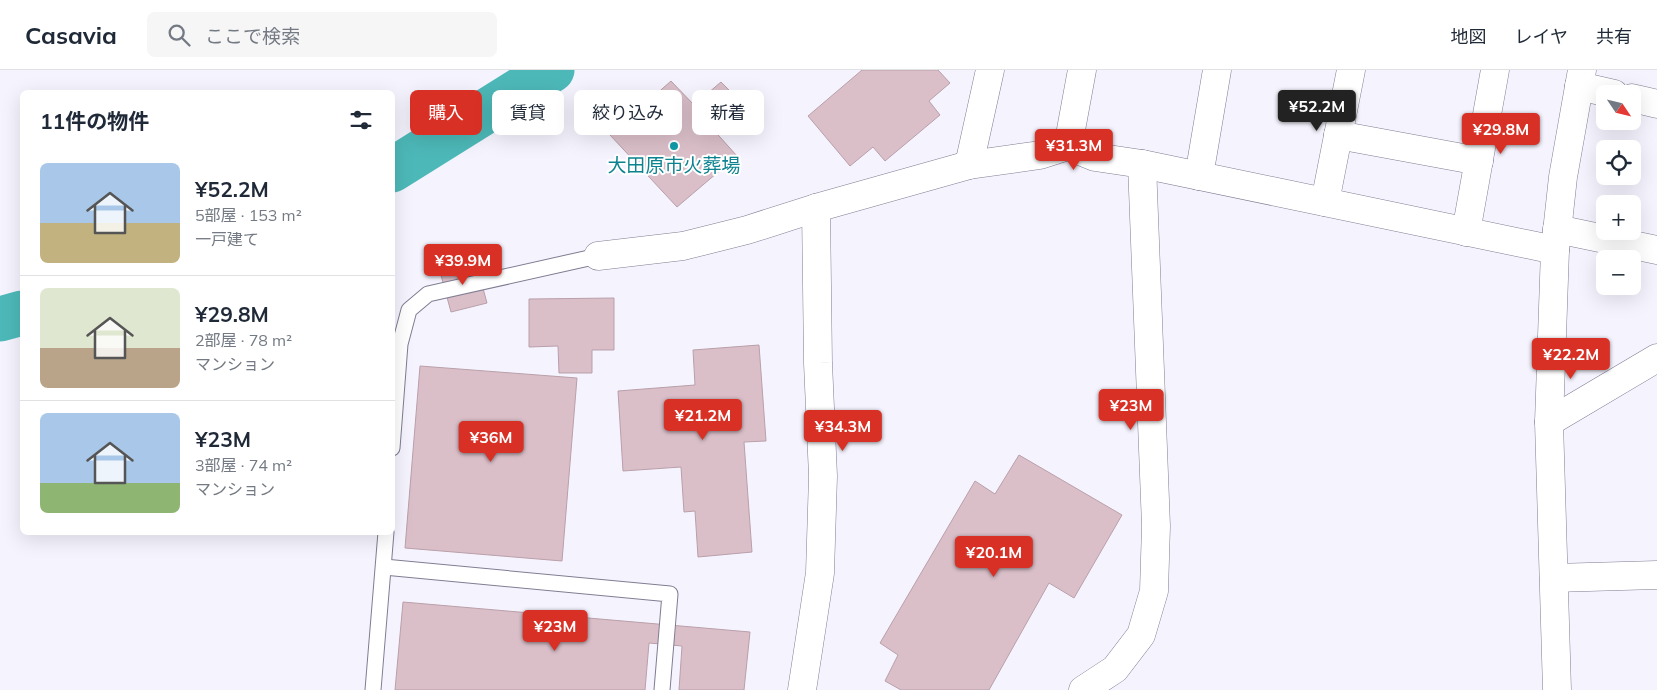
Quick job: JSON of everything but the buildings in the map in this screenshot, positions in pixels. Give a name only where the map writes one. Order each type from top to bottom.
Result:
[{"type":"street","points":[[969,165],[990,70]]},
{"type":"street","points":[[1068,146],[1082,70]]},
{"type":"street","points":[[1199,176],[1217,70]]},
{"type":"street","points":[[1325,202],[1351,70]]},
{"type":"street","points":[[1466,232],[1495,70]]},
{"type":"street","points":[[1557,690],[1548,422],[1556,240],[1580,78],[1596,86]]},
{"type":"street","points":[[1641,100],[1657,104]]},
{"type":"street","points":[[1338,135],[1479,160]]},
{"type":"street","points":[[598,256],[683,246],[747,230],[816,208],[969,165],[1040,154],[1068,146],[1095,157],[1142,164],[1466,232],[1657,250]]},
{"type":"street","points":[[1083,690],[1115,669],[1142,635],[1154,591],[1156,526],[1142,164]]},
{"type":"street","points":[[802,690],[820,573],[823,476],[818,362],[816,208]]},
{"type":"street","points":[[1548,422],[1657,358]]},
{"type":"street","points":[[1554,578],[1657,575]]},
{"type":"lane","points":[[395,409],[400,344],[409,310],[428,294],[598,256]]},
{"type":"lane","points":[[373,690],[386,535]]},
{"type":"lane","points":[[384,567],[670,594],[662,690]]},
{"type":"waterway","points":[[395,168],[552,70]]},
{"type":"waterway","points":[[0,319],[20,314]]},
{"type":"place","name":"大田原市火葬場","points":[[674,146]]}]
